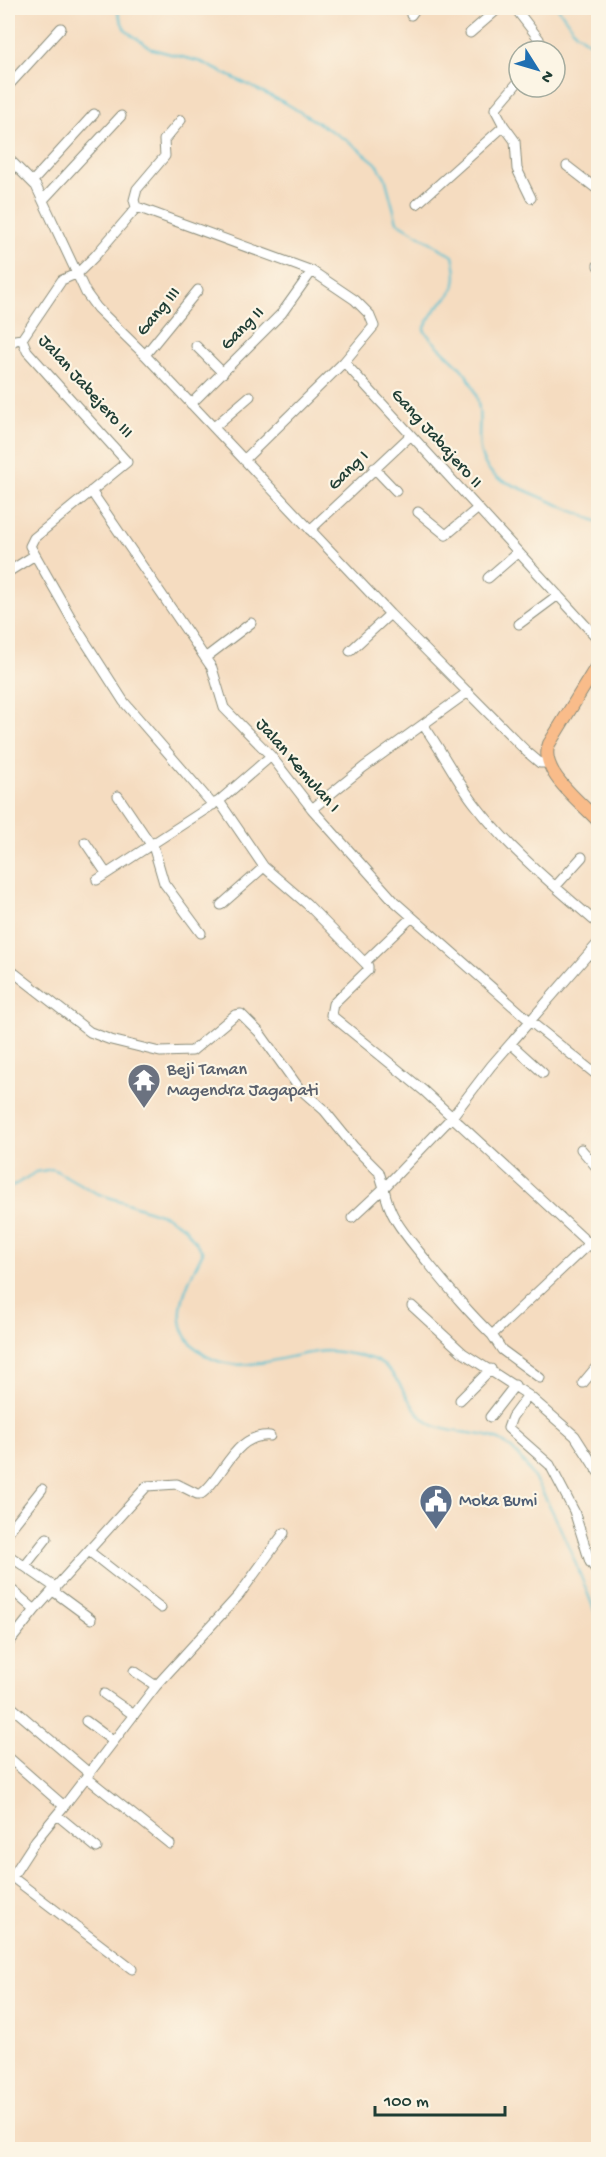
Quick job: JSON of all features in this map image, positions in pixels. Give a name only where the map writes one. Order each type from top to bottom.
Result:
[{"type":"main road","points":[[598,664],[549,744],[545,756],[553,773],[598,820]]},
{"type":"street","points":[[470,33],[499,8]]},
{"type":"street","points":[[515,8],[539,39]]},
{"type":"street","points":[[8,86],[61,28]]},
{"type":"street","points":[[507,95],[495,109],[515,141],[518,169],[531,198]]},
{"type":"street","points":[[32,182],[94,114]]},
{"type":"street","points":[[43,200],[121,116]]},
{"type":"street","points":[[181,120],[164,140],[165,156],[137,189],[134,196],[136,207],[312,271],[355,300],[374,322],[374,327],[344,362],[244,460]]},
{"type":"street","points":[[417,204],[504,126]]},
{"type":"street","points":[[8,158],[32,182],[43,200],[86,293],[97,308],[145,354],[390,614],[527,752],[540,763],[548,763]]},
{"type":"street","points":[[567,166],[598,190]]},
{"type":"street","name":"Jalan Jabejero III","points":[[91,491],[124,465],[126,458],[27,351],[22,339],[62,280],[78,273],[136,207]]},
{"type":"street","name":"Gang II","points":[[191,404],[282,313],[312,271]]},
{"type":"street","name":"Gang III","points":[[145,354],[198,290]]},
{"type":"street","points":[[8,346],[15,340],[22,339]]},
{"type":"street","points":[[196,346],[223,373]]},
{"type":"street","name":"Gang Jabajero II","points":[[344,362],[598,639]]},
{"type":"street","points":[[214,427],[250,396]]},
{"type":"street","name":"Gang I","points":[[310,530],[410,435]]},
{"type":"street","points":[[374,468],[396,491]]},
{"type":"street","points":[[91,491],[31,541],[30,546],[79,632],[124,702],[216,803],[264,867],[307,904],[365,962],[368,970],[333,1004],[331,1015],[452,1117],[598,1252]]},
{"type":"street","name":"Jalan Kemulan I","points":[[91,491],[205,658],[214,673],[223,707],[271,756],[312,809],[394,901],[531,1022],[598,1076]]},
{"type":"street","points":[[418,513],[446,535],[477,509]]},
{"type":"street","points":[[488,578],[517,553]]},
{"type":"street","points":[[8,572],[35,555]]},
{"type":"street","points":[[519,624],[558,595]]},
{"type":"street","points":[[350,651],[390,614]]},
{"type":"street","points":[[205,658],[251,623]]},
{"type":"street","points":[[312,809],[364,767],[424,726],[468,692]]},
{"type":"street","points":[[424,726],[453,775],[475,804],[555,887],[598,924]]},
{"type":"street","points":[[97,880],[149,844],[216,803],[271,756]]},
{"type":"street","points":[[118,796],[155,853],[164,883],[201,933]]},
{"type":"street","points":[[85,842],[106,873]]},
{"type":"street","points":[[555,887],[582,858]]},
{"type":"street","points":[[221,905],[264,867]]},
{"type":"street","points":[[365,962],[412,917]]},
{"type":"street","points":[[352,1218],[452,1117],[598,943]]},
{"type":"street","points":[[590,952],[598,961]]},
{"type":"street","points":[[8,968],[90,1032],[111,1040],[160,1052],[192,1051],[235,1015],[241,1014],[259,1032],[299,1088],[324,1110],[354,1148],[379,1172],[393,1218],[466,1310],[492,1335],[502,1350],[540,1378]]},
{"type":"street","points":[[511,1044],[543,1073]]},
{"type":"street","points":[[581,1149],[598,1169]]},
{"type":"street","points":[[492,1335],[598,1235]]},
{"type":"street","points":[[412,1306],[463,1353],[515,1385],[579,1439],[598,1472]]},
{"type":"street","points":[[583,1383],[598,1365]]},
{"type":"street","points":[[460,1400],[490,1369]]},
{"type":"street","points":[[490,1417],[515,1385]]},
{"type":"street","points":[[528,1395],[508,1422],[508,1428],[550,1465],[574,1511],[590,1562],[598,1572]]},
{"type":"street","points":[[8,1644],[35,1610],[90,1552],[147,1486],[177,1484],[196,1494],[201,1494],[240,1448],[254,1438],[270,1436]]},
{"type":"street","points":[[8,1532],[42,1489]]},
{"type":"street","points":[[132,1969],[12,1877],[13,1873],[156,1686],[239,1595],[284,1533]]},
{"type":"street","points":[[25,1566],[47,1538]]},
{"type":"street","points":[[90,1552],[161,1608]]},
{"type":"street","points":[[8,1555],[91,1619]]},
{"type":"street","points":[[13,1591],[35,1610]]},
{"type":"street","points":[[134,1671],[156,1686]]},
{"type":"street","points":[[104,1694],[134,1714]]},
{"type":"street","points":[[8,1704],[170,1844]]},
{"type":"street","points":[[86,1720],[113,1741]]},
{"type":"street","points":[[8,1757],[64,1806]]},
{"type":"street","points":[[57,1815],[97,1848]]},
{"type":"waterway","points":[[116,8],[125,30],[152,49],[201,62],[287,104],[351,143],[376,163],[385,177],[397,222],[453,256],[456,271],[453,290],[429,318],[424,330],[470,380],[478,402],[480,447],[487,468],[497,478],[598,522]]},
{"type":"waterway","points":[[558,8],[576,33],[598,49]]},
{"type":"waterway","points":[[8,1189],[36,1172],[53,1169],[96,1193],[166,1216],[185,1228],[203,1252],[182,1302],[182,1327],[188,1339],[198,1350],[213,1359],[229,1364],[245,1365],[329,1351],[368,1357],[380,1362],[395,1376],[413,1406],[430,1423],[449,1430],[499,1440],[514,1451],[529,1470],[543,1494],[570,1549],[598,1620]]},
{"type":"place","name":"Beji Taman Magendra Jagapati","points":[[144,1109]]},
{"type":"place","name":"Moka Bumi","points":[[436,1530]]}]
